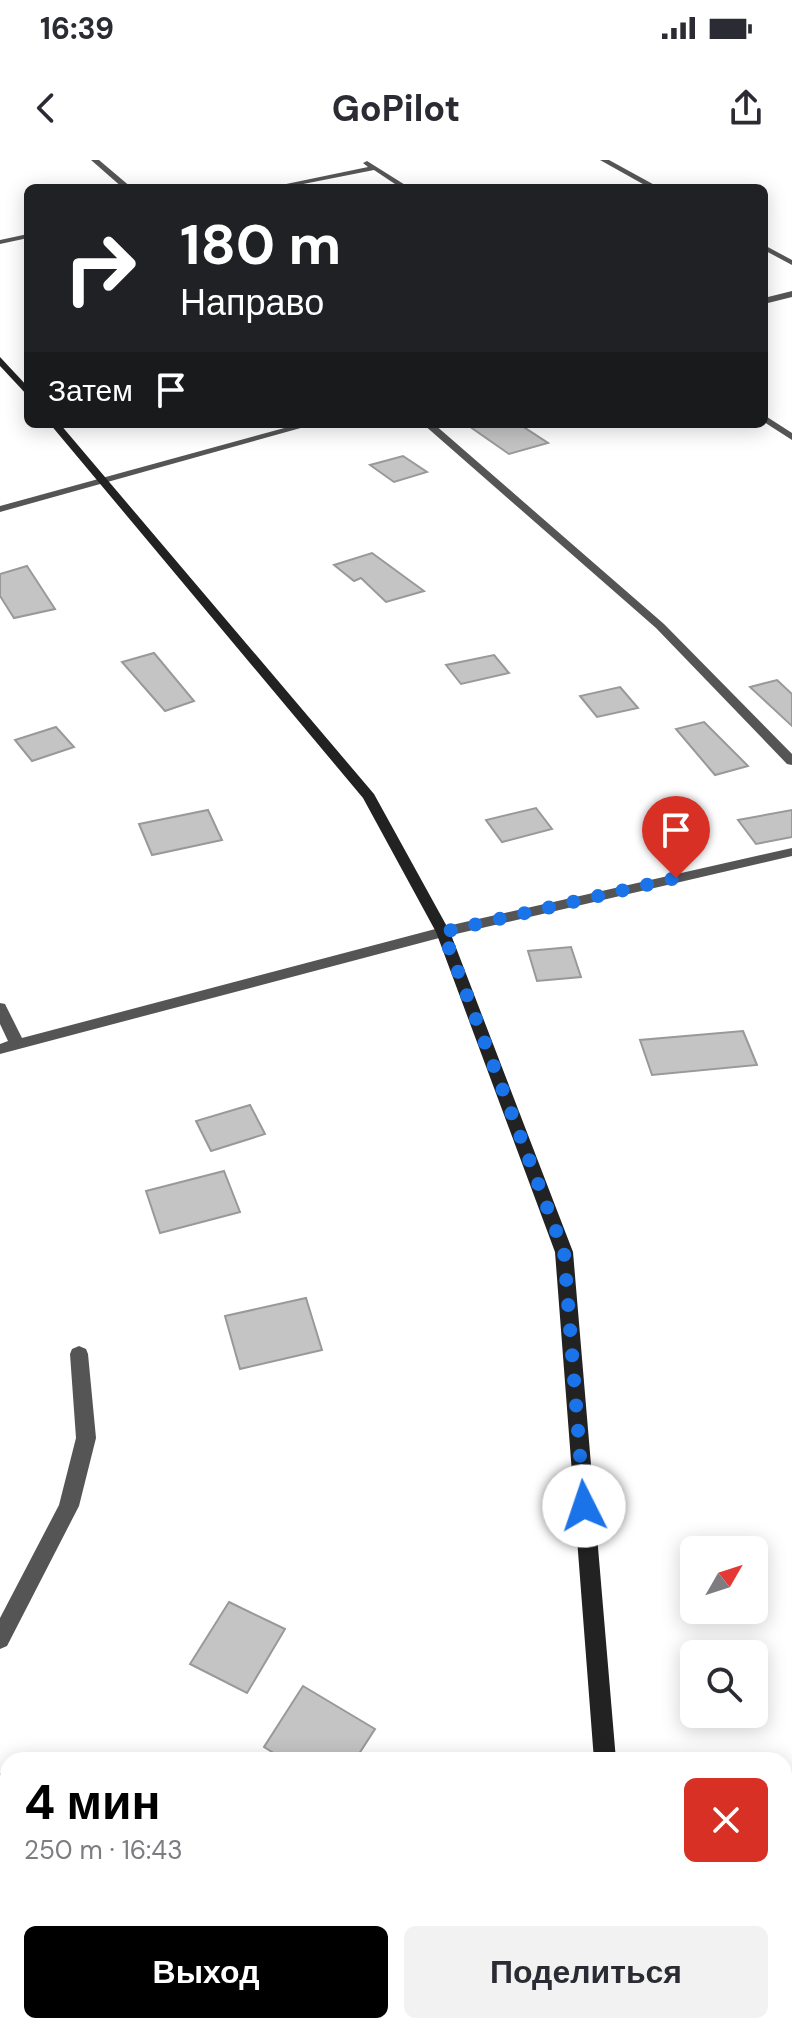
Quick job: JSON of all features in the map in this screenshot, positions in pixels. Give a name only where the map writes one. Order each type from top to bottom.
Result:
[{"type":"street","points":[[95,160],[123,184]]},
{"type":"street","points":[[362,160],[400,184]]},
{"type":"street","points":[[604,160],[649,184]]},
{"type":"street","points":[[292,184],[375,168]]},
{"type":"street","points":[[0,242],[24,237]]},
{"type":"street","points":[[768,249],[792,263]]},
{"type":"street","points":[[768,300],[792,294]]},
{"type":"street","points":[[0,360],[24,388]]},
{"type":"street","points":[[768,421],[792,437]]},
{"type":"street","points":[[58,428],[369,797],[443,932],[564,1252],[604,1752]]},
{"type":"street","points":[[0,509],[296,428]]},
{"type":"street","points":[[433,428],[660,626],[792,761]]},
{"type":"street","points":[[0,1049],[443,932],[792,852]]},
{"type":"street","points":[[0,1008],[18,1045]]},
{"type":"street","points":[[0,1639],[69,1506],[86,1438],[79,1354]]},
{"type":"building","points":[[472,428],[525,428],[548,443],[509,454]]},
{"type":"building","points":[[403,456],[427,472],[394,482],[370,465]]},
{"type":"building","points":[[372,553],[424,591],[386,602],[361,578],[354,581],[334,565]]},
{"type":"building","points":[[27,566],[55,609],[14,618],[0,596],[0,574]]},
{"type":"building","points":[[154,653],[194,701],[165,711],[122,662]]},
{"type":"building","points":[[494,655],[509,673],[461,684],[446,665]]},
{"type":"building","points":[[777,680],[792,694],[792,726],[750,687]]},
{"type":"building","points":[[620,687],[638,708],[597,717],[580,696]]},
{"type":"building","points":[[704,722],[748,766],[715,775],[676,729]]},
{"type":"building","points":[[56,727],[74,747],[32,761],[15,740]]},
{"type":"building","points":[[536,808],[552,829],[502,842],[486,820]]},
{"type":"building","points":[[208,810],[222,840],[152,855],[139,824]]},
{"type":"building","points":[[792,810],[792,837],[756,844],[738,820]]},
{"type":"building","points":[[571,947],[581,977],[537,981],[528,951]]},
{"type":"building","points":[[743,1031],[757,1065],[652,1075],[640,1040]]},
{"type":"building","points":[[250,1105],[265,1134],[211,1151],[196,1121]]},
{"type":"building","points":[[224,1171],[240,1212],[160,1233],[146,1191]]},
{"type":"building","points":[[306,1298],[322,1350],[240,1369],[225,1316]]},
{"type":"building","points":[[229,1602],[285,1629],[247,1693],[190,1664]]},
{"type":"building","points":[[303,1686],[375,1729],[360,1752],[272,1752],[264,1747]]},
{"type":"route","points":[[584,1506],[564,1252],[443,932],[676,878]]}]
